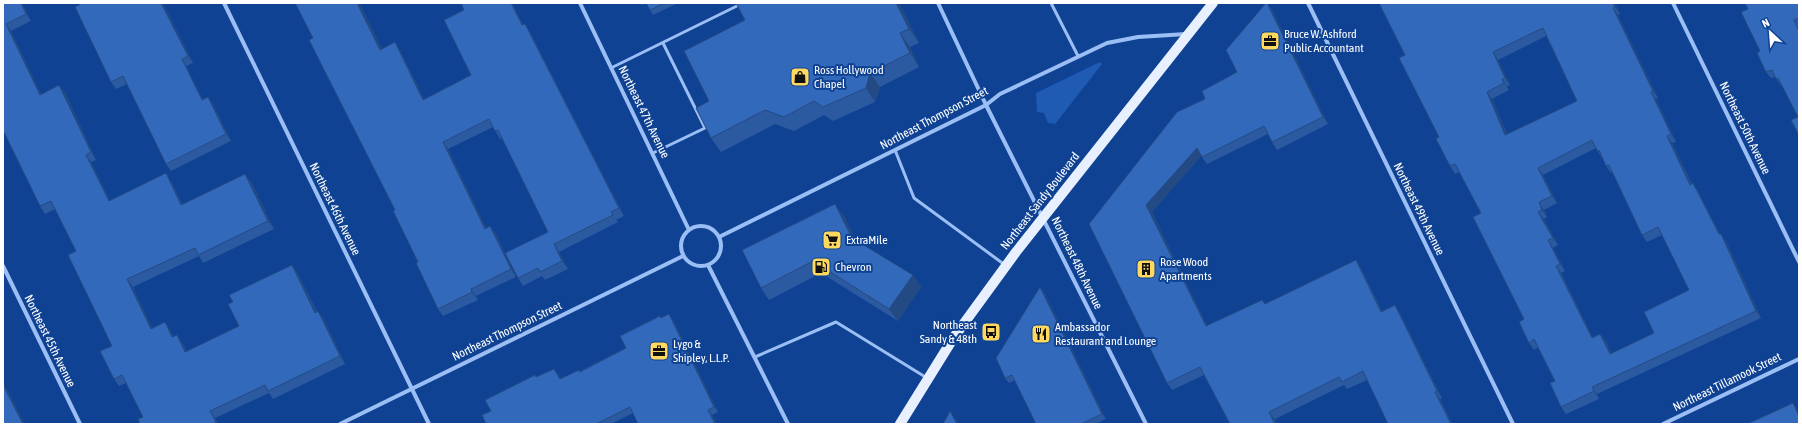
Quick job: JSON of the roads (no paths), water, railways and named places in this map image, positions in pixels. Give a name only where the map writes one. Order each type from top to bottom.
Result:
[{"type":"main road","name":"Northeast Sandy Boulevard","points":[[900,424],[954,337],[1006,266],[1043,217],[1213,3]]},
{"type":"street","name":"Northeast 46th Avenue","points":[[224,3],[429,424]]},
{"type":"street","name":"Northeast 47th Avenue","points":[[580,3],[689,230]]},
{"type":"street","name":"Northeast 48th Avenue","points":[[938,3],[986,105],[1146,424]]},
{"type":"street","name":"Northeast 49th Avenue","points":[[1308,3],[1513,424]]},
{"type":"street","name":"Northeast 50th Avenue","points":[[1673,3],[1799,262]]},
{"type":"street","name":"Northeast Thompson Street","points":[[719,237],[986,105],[1000,94],[1107,43],[1121,39],[1188,33]]},
{"type":"street","points":[[700,226],[707,227],[719,237],[720,251],[715,260],[708,265],[702,266],[692,264],[683,256],[681,241],[689,230],[700,226]]},
{"type":"street","name":"Northeast Thompson Street","points":[[340,424],[683,256]]},
{"type":"street","points":[[708,265],[788,424]]},
{"type":"street","name":"Northeast 45th Avenue","points":[[3,266],[80,424]]},
{"type":"street","name":"Northeast Tillamook Street","points":[[1664,424],[1799,359]]},
{"type":"lane","points":[[611,68],[743,3]]},
{"type":"lane","points":[[1051,3],[1078,56]]},
{"type":"lane","points":[[652,153],[705,128],[664,43]]},
{"type":"lane","points":[[895,150],[914,198],[1006,266]]},
{"type":"lane","points":[[755,357],[836,322],[928,379]]},
{"type":"place","name":"Bruce W. Ashford Public Accountant","points":[[1270,41]]},
{"type":"place","name":"Ross Hollywood Chapel","points":[[800,77]]},
{"type":"place","name":"ExtraMile","points":[[832,240]]},
{"type":"place","name":"Chevron","points":[[821,267]]},
{"type":"place","name":"Rose Wood Apartments","points":[[1146,269]]},
{"type":"place","name":"Northeast Sandy & 48th","points":[[991,332]]},
{"type":"place","name":"Ambassador Restaurant and Lounge","points":[[1041,334]]},
{"type":"place","name":"Lygo & Shipley, L.L.P.","points":[[659,351]]}]
